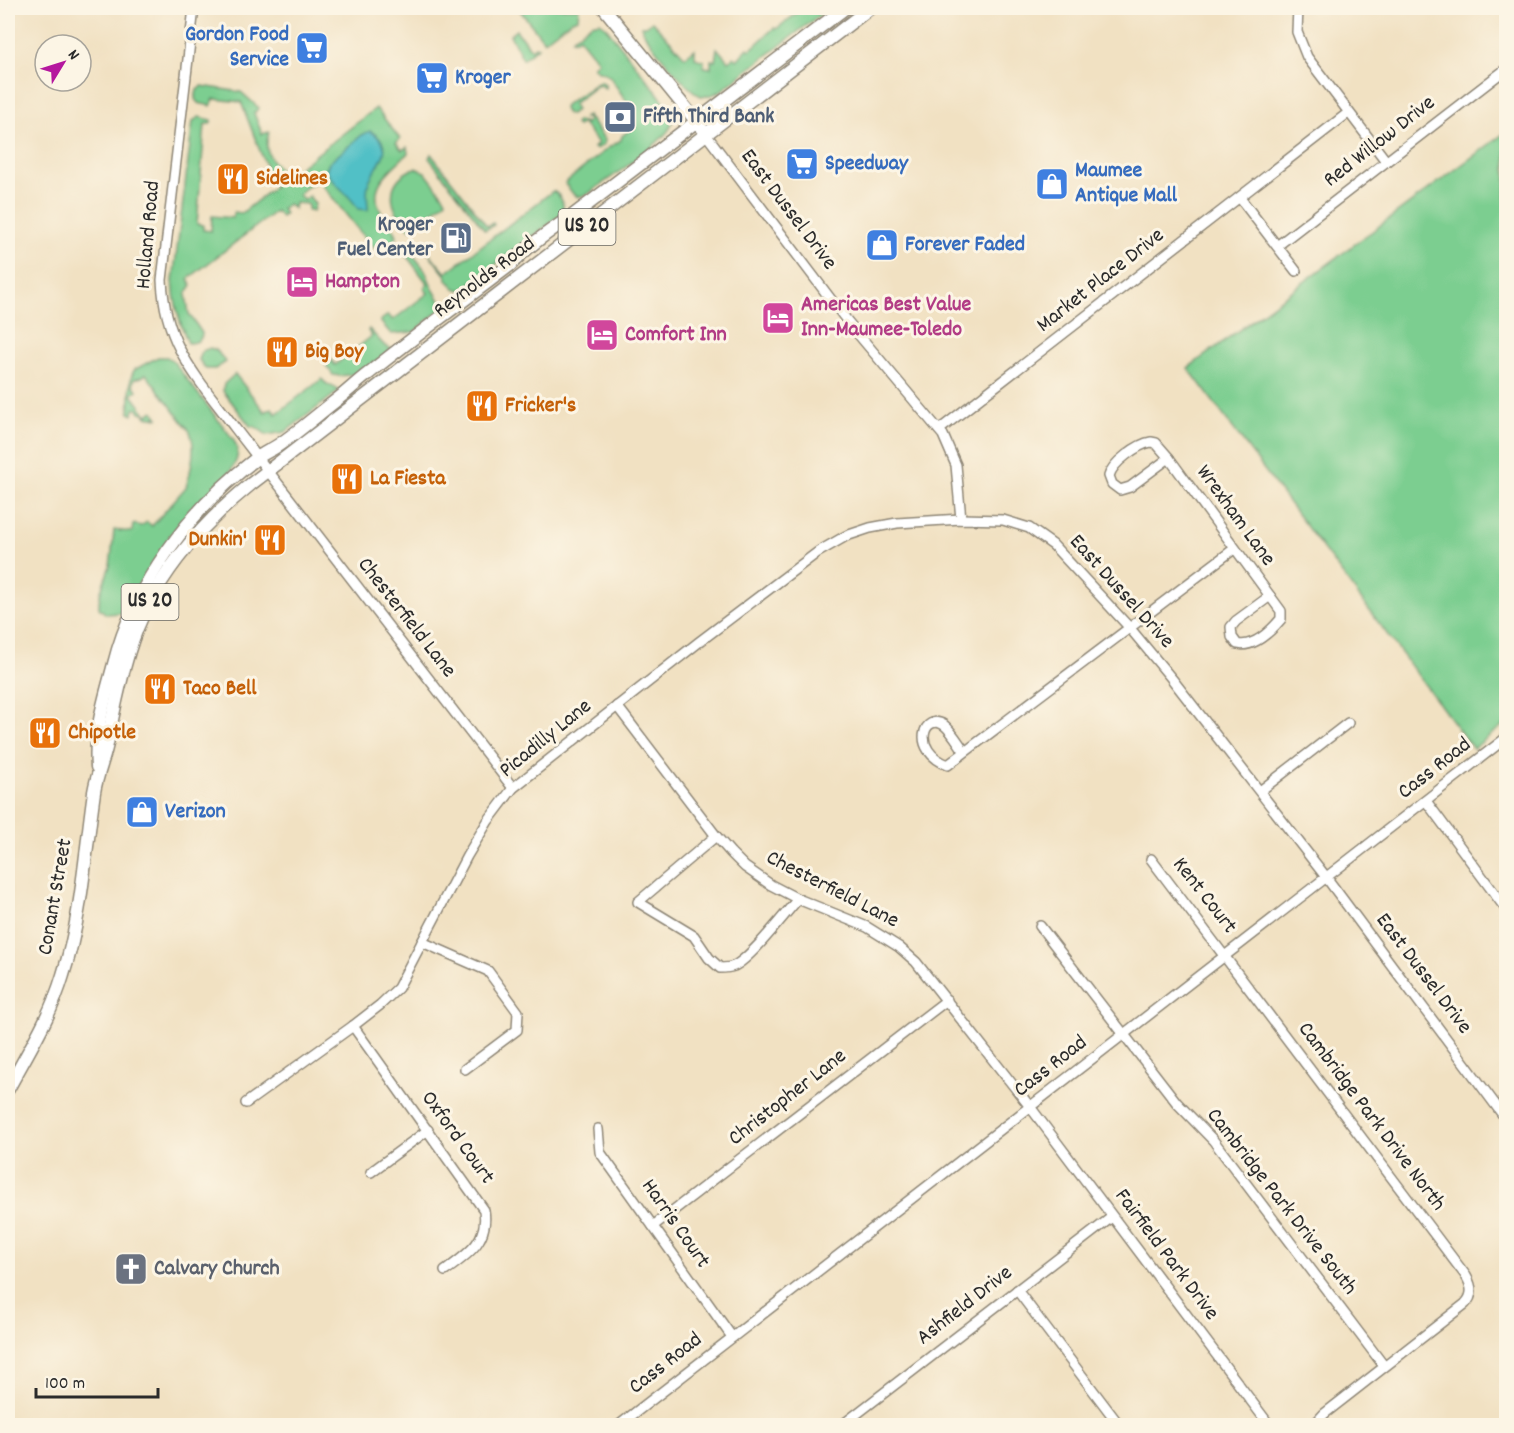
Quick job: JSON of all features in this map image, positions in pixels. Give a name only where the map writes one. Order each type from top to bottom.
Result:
[{"type":"main road","points":[[604,8],[705,133]]},
{"type":"main road","name":"Reynolds Road","points":[[258,458],[313,419],[370,372],[510,265],[529,247],[845,8]]},
{"type":"main road","name":"Reynolds Road","points":[[269,471],[870,8]]},
{"type":"main road","name":"Conant Street","points":[[98,771],[95,747],[102,705],[128,622],[144,590],[178,537],[217,493],[258,458]]},
{"type":"main road","name":"Conant Street","points":[[8,1089],[44,1025],[66,966],[77,925],[98,771],[108,742],[115,702],[129,650],[150,602],[165,576],[198,532],[231,500],[269,471]]},
{"type":"street","name":"Holland Road","points":[[194,8],[162,280],[163,301],[178,350],[269,471]]},
{"type":"street","points":[[1298,8],[1297,32],[1307,57],[1386,161]]},
{"type":"street","name":"Red Willow Drive","points":[[1277,246],[1506,69]]},
{"type":"street","name":"Market Place Drive","points":[[939,430],[1348,113]]},
{"type":"street","name":"East Dussel Drive","points":[[705,133],[848,322],[939,430],[952,452],[956,465],[961,519],[1003,520],[1040,534],[1053,544],[1129,627],[1326,877],[1506,1119]]},
{"type":"street","points":[[1240,198],[1296,271]]},
{"type":"street","name":"Wrexham Lane","points":[[1169,458],[1130,488],[1120,490],[1112,484],[1109,476],[1112,467],[1143,444],[1156,443],[1169,458],[1281,611],[1281,619],[1252,644],[1244,646],[1237,644],[1232,637],[1231,627],[1270,596]]},
{"type":"street","name":"Chesterfield Lane","points":[[269,471],[513,788]]},
{"type":"street","name":"Picadilly Lane","points":[[246,1103],[353,1026],[398,988],[472,847],[513,788],[750,603],[834,542],[870,528],[897,523],[961,519]]},
{"type":"street","points":[[965,752],[945,726],[933,723],[926,728],[923,738],[926,747],[938,761],[948,765],[1234,549]]},
{"type":"street","name":"Chesterfield Lane","points":[[617,706],[731,853],[756,875],[798,899],[845,917],[882,935],[916,962],[1031,1108]]},
{"type":"street","points":[[1260,791],[1348,723]]},
{"type":"street","name":"Cass Road","points":[[618,1425],[1031,1108],[1506,738]]},
{"type":"street","points":[[1426,801],[1506,909]]},
{"type":"street","points":[[716,836],[638,902],[694,936],[709,958],[720,968],[731,968],[738,963],[770,932],[798,899]]},
{"type":"street","name":"Kent Court","points":[[1151,859],[1226,957]]},
{"type":"street","name":"Cambridge Park Drive South","points":[[1041,926],[1176,1103],[1213,1140],[1384,1366]]},
{"type":"street","points":[[422,942],[488,971],[518,1012],[517,1030],[465,1069]]},
{"type":"street","name":"Cambridge Park Drive North","points":[[1226,957],[1466,1276],[1472,1288],[1470,1298],[1465,1304],[1384,1366]]},
{"type":"street","name":"Christopher Lane","points":[[653,1226],[947,1000]]},
{"type":"street","name":"Oxford Court","points":[[353,1026],[480,1203],[485,1220],[480,1239],[445,1271]]},
{"type":"street","name":"Fairfield Park Drive","points":[[1031,1108],[1270,1425]]},
{"type":"street","name":"Harris Court","points":[[598,1129],[600,1152],[732,1337]]},
{"type":"street","points":[[371,1172],[428,1130]]},
{"type":"street","name":"Ashfield Drive","points":[[841,1425],[1112,1217]]},
{"type":"street","points":[[1017,1290],[1120,1425]]},
{"type":"street","points":[[1313,1425],[1384,1366]]},
{"type":"green space","points":[[518,8],[579,8],[578,18],[544,41]]},
{"type":"green space","points":[[804,8],[829,8],[719,92],[710,96],[695,93],[660,55],[642,29],[642,26],[652,21],[685,57],[695,49],[695,58],[704,61],[704,67],[711,68],[711,60],[715,61],[717,48],[728,61],[734,57],[737,60],[748,48],[750,50],[774,28],[776,29]]},
{"type":"green space","points":[[600,22],[666,104],[672,123],[666,133],[646,152],[588,194],[578,197],[565,183],[621,140],[622,136],[632,128],[629,124],[634,119],[630,113],[633,111],[610,77],[593,67],[598,61],[579,37],[572,39],[591,24]]},
{"type":"green space","points":[[516,30],[531,49],[538,47],[523,59],[510,35]]},
{"type":"green space","points":[[600,81],[605,84],[605,88],[599,84],[573,104],[576,110],[567,114],[564,109],[565,105]]},
{"type":"green space","points":[[202,86],[241,92],[259,108],[254,113],[262,134],[269,132],[268,152],[286,178],[376,108],[400,139],[396,143],[402,150],[407,147],[408,153],[381,180],[378,188],[379,206],[397,237],[389,244],[384,239],[373,248],[318,180],[299,195],[304,200],[309,196],[315,204],[313,211],[308,210],[308,204],[295,203],[294,209],[288,204],[282,209],[285,214],[281,217],[276,211],[188,279],[192,285],[186,294],[189,314],[202,333],[198,341],[188,343],[174,297],[173,281],[193,121],[199,117],[212,120],[210,124],[205,124],[197,224],[203,225],[203,230],[211,231],[212,216],[233,218],[234,212],[242,213],[274,187],[241,102],[214,99],[211,106],[198,103],[195,99],[197,90]]},
{"type":"green space","points":[[587,115],[605,140],[604,144],[597,149],[594,148],[598,143],[582,123],[578,126],[575,124],[577,121],[587,123],[588,118],[584,118]]},
{"type":"green space","points":[[1506,132],[1506,723],[1473,749],[1188,368]]},
{"type":"green space","points":[[431,154],[487,226],[493,223],[494,225],[485,230],[429,158]]},
{"type":"green space","points":[[415,168],[425,172],[446,201],[411,229],[397,213],[392,196],[398,180]]},
{"type":"green space","points":[[553,191],[562,202],[561,215],[462,290],[456,289],[447,280],[423,246],[446,273]]},
{"type":"green space","points":[[402,245],[406,246],[425,270],[442,308],[414,332],[391,334],[380,321],[388,315],[393,320],[428,293],[424,288],[428,284],[402,250],[396,252]]},
{"type":"green space","points":[[369,329],[385,346],[392,349],[365,369],[350,375],[333,375],[325,364],[331,360],[335,365],[372,336]]},
{"type":"green space","points":[[210,348],[216,350],[226,362],[215,369],[206,369],[199,360],[202,351]]},
{"type":"green space","points":[[158,357],[167,357],[173,361],[233,439],[236,444],[237,458],[228,476],[126,610],[121,613],[106,614],[99,608],[99,602],[110,565],[114,530],[132,532],[133,524],[141,526],[147,522],[152,526],[186,487],[191,466],[193,443],[189,430],[146,374],[134,379],[133,385],[137,390],[132,395],[147,415],[153,411],[158,418],[145,416],[145,413],[139,412],[139,409],[134,409],[133,415],[129,413],[131,378],[134,370]]},
{"type":"green space","points":[[235,374],[265,412],[272,408],[276,414],[322,379],[339,391],[285,432],[267,435],[254,426],[251,427],[223,391],[224,384]]},
{"type":"water","points":[[370,131],[384,145],[384,151],[368,185],[368,210],[358,209],[326,170],[329,163]]},
{"type":"place","name":"Gordon Food Service","points":[[312,48]]},
{"type":"place","name":"Kroger","points":[[432,78]]},
{"type":"place","name":"Fifth Third Bank","points":[[620,117]]},
{"type":"place","name":"Speedway","points":[[802,164]]},
{"type":"place","name":"Sidelines","points":[[233,179]]},
{"type":"place","name":"Maumee Antique Mall","points":[[1052,184]]},
{"type":"place","name":"Kroger Fuel Center","points":[[456,238]]},
{"type":"place","name":"Forever Faded","points":[[882,245]]},
{"type":"place","name":"Hampton","points":[[302,282]]},
{"type":"place","name":"Americas Best Value Inn-Maumee-Toledo","points":[[778,318]]},
{"type":"place","name":"Comfort Inn","points":[[602,335]]},
{"type":"place","name":"Big Boy","points":[[282,352]]},
{"type":"place","name":"Fricker's","points":[[482,406]]},
{"type":"place","name":"La Fiesta","points":[[347,479]]},
{"type":"place","name":"Dunkin'","points":[[270,540]]},
{"type":"place","name":"Taco Bell","points":[[160,689]]},
{"type":"place","name":"Chipotle","points":[[45,733]]},
{"type":"place","name":"Verizon","points":[[142,812]]},
{"type":"place","name":"Calvary Church","points":[[131,1269]]}]
